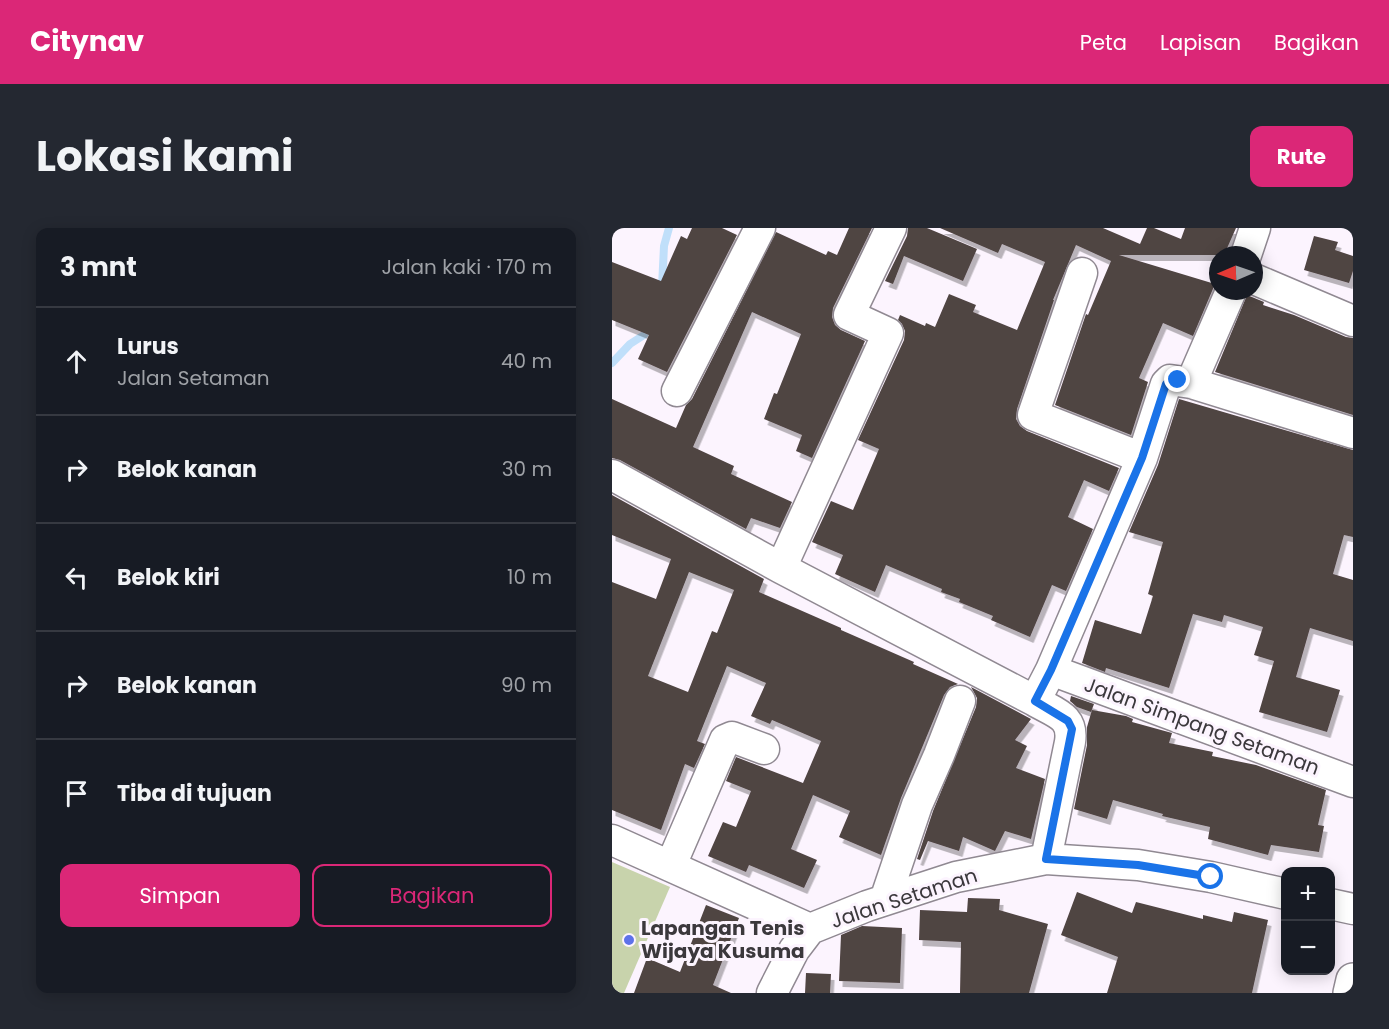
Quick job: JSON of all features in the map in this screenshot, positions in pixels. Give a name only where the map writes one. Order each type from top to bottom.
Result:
[{"type":"street","points":[[676,390],[760,228]]},
{"type":"street","points":[[781,568],[888,333],[849,315],[891,228]]},
{"type":"street","points":[[1249,246],[1256,228]]},
{"type":"street","points":[[1082,273],[1033,415],[1142,458]]},
{"type":"street","points":[[1263,283],[1353,321]]},
{"type":"street","points":[[1191,383],[1227,300]]},
{"type":"street","points":[[1035,701],[1051,670],[1142,458],[1166,384],[1170,380],[1191,383],[1353,433]]},
{"type":"street","points":[[612,475],[781,568],[1035,701],[1068,721],[1072,729],[1046,859]]},
{"type":"street","name":"Jalan Simpang Setaman","points":[[1051,670],[1353,782]]},
{"type":"street","points":[[885,900],[917,805],[960,701]]},
{"type":"street","points":[[671,865],[725,740],[732,737],[764,749]]},
{"type":"street","points":[[612,840],[810,929]]},
{"type":"street","name":"Jalan Setaman","points":[[772,993],[794,950],[810,929],[885,900],[956,877],[1046,859],[1138,865],[1211,877],[1281,893]]},
{"type":"street","points":[[1335,905],[1353,909]]},
{"type":"street","points":[[1350,993],[1353,980]]},
{"type":"green space","name":"Lapangan Tenis Wijaya Kusuma","points":[[612,862],[670,887],[624,993],[612,993]]},
{"type":"building","points":[[692,228],[722,228],[737,235],[667,372],[638,359],[649,335],[612,320],[612,262],[661,281],[681,236],[687,239]]},
{"type":"building","points":[[849,228],[872,228],[833,308],[832,317],[835,325],[841,330],[865,341],[812,458],[796,451],[802,435],[764,419],[774,393],[777,394],[801,334],[752,312],[693,447],[734,466],[731,474],[792,502],[780,528],[751,518],[746,529],[620,460],[612,458],[612,399],[676,428],[776,232],[826,255],[828,251],[837,255]]},
{"type":"building","points":[[908,228],[927,228],[977,249],[963,281],[904,256],[893,284],[885,281],[907,236]]},
{"type":"building","points":[[940,228],[1103,228],[1140,244],[1147,228],[1154,228],[1181,239],[1185,228],[1236,228],[1228,246],[1209,246],[1209,255],[1119,255],[1209,282],[1209,298],[1193,336],[1163,323],[1139,378],[1148,382],[1131,435],[1055,405],[1086,314],[1088,315],[1111,261],[1076,245],[1053,300],[1017,409],[1016,419],[1027,431],[1119,468],[1109,491],[1084,480],[1068,517],[1093,529],[1066,591],[1052,585],[1030,637],[991,620],[993,616],[959,602],[960,599],[941,592],[942,589],[886,565],[875,592],[835,574],[843,555],[812,542],[831,501],[853,510],[879,449],[858,440],[904,340],[905,331],[898,320],[900,315],[925,326],[926,323],[935,327],[949,294],[976,305],[973,312],[1017,330],[1045,262],[1002,244],[998,253]]},
{"type":"building","points":[[1314,236],[1338,242],[1335,250],[1353,256],[1353,271],[1349,283],[1304,270]]},
{"type":"building","points":[[1245,300],[1259,300],[1264,302],[1263,305],[1353,338],[1353,415],[1215,372]]},
{"type":"building","points":[[1179,399],[1353,450],[1353,537],[1344,535],[1333,574],[1353,580],[1353,641],[1310,628],[1296,677],[1340,690],[1327,732],[1259,712],[1274,661],[1254,655],[1263,627],[1224,615],[1222,622],[1193,614],[1169,688],[1106,668],[1105,672],[1082,663],[1095,620],[1141,634],[1153,596],[1148,594],[1163,542],[1129,532],[1158,465]]},
{"type":"building","points":[[612,495],[764,579],[759,592],[958,684],[950,687],[944,695],[901,798],[881,855],[839,837],[850,811],[813,795],[791,849],[817,860],[804,888],[749,865],[746,872],[708,856],[723,822],[736,827],[751,791],[726,781],[736,757],[803,783],[821,741],[772,720],[770,724],[751,716],[766,683],[727,666],[697,741],[705,744],[694,768],[685,764],[661,830],[612,810],[612,582],[656,599],[671,559],[612,535]],"holes":[[[689,572],[734,590],[717,633],[712,631],[688,692],[648,676]]]},
{"type":"building","points":[[971,687],[1031,719],[1015,740],[1027,746],[1016,768],[1045,779],[1031,839],[1005,831],[995,851],[963,837],[959,851],[928,841],[920,860],[917,859],[933,811],[976,707],[977,698]]},
{"type":"building","points":[[1071,696],[1094,704],[1091,712],[1077,707],[1070,701]]},
{"type":"building","points":[[1092,710],[1126,716],[1133,719],[1132,722],[1172,733],[1169,743],[1213,752],[1212,756],[1256,765],[1326,790],[1318,825],[1324,826],[1319,852],[1271,845],[1268,855],[1208,839],[1210,827],[1162,816],[1163,814],[1113,800],[1107,819],[1074,809],[1087,745],[1087,727]]},
{"type":"building","points":[[1077,892],[1132,913],[1136,902],[1203,919],[1203,915],[1232,922],[1234,912],[1268,920],[1252,993],[1107,993],[1118,957],[1061,935]]},
{"type":"building","points":[[968,898],[1000,899],[999,910],[1048,924],[1029,993],[960,993],[961,942],[919,940],[920,910],[967,912]]},
{"type":"building","points":[[706,905],[739,918],[713,985],[731,993],[634,993],[647,958],[680,972]]},
{"type":"building","points":[[862,926],[902,928],[900,983],[839,981],[841,935]]},
{"type":"building","points":[[806,973],[831,974],[830,993],[805,993]]},
{"type":"waterway","points":[[662,287],[664,246],[669,228]]},
{"type":"waterway","points":[[612,363],[630,344],[644,335],[649,326]]},
{"type":"place","name":"Lapangan Tenis Wijaya Kusuma","points":[[629,940]]},
{"type":"route","points":[[1178,380],[1170,380],[1166,384],[1142,458],[1051,670],[1035,701],[1068,721],[1072,729],[1046,859],[1138,865],[1211,877]]}]
